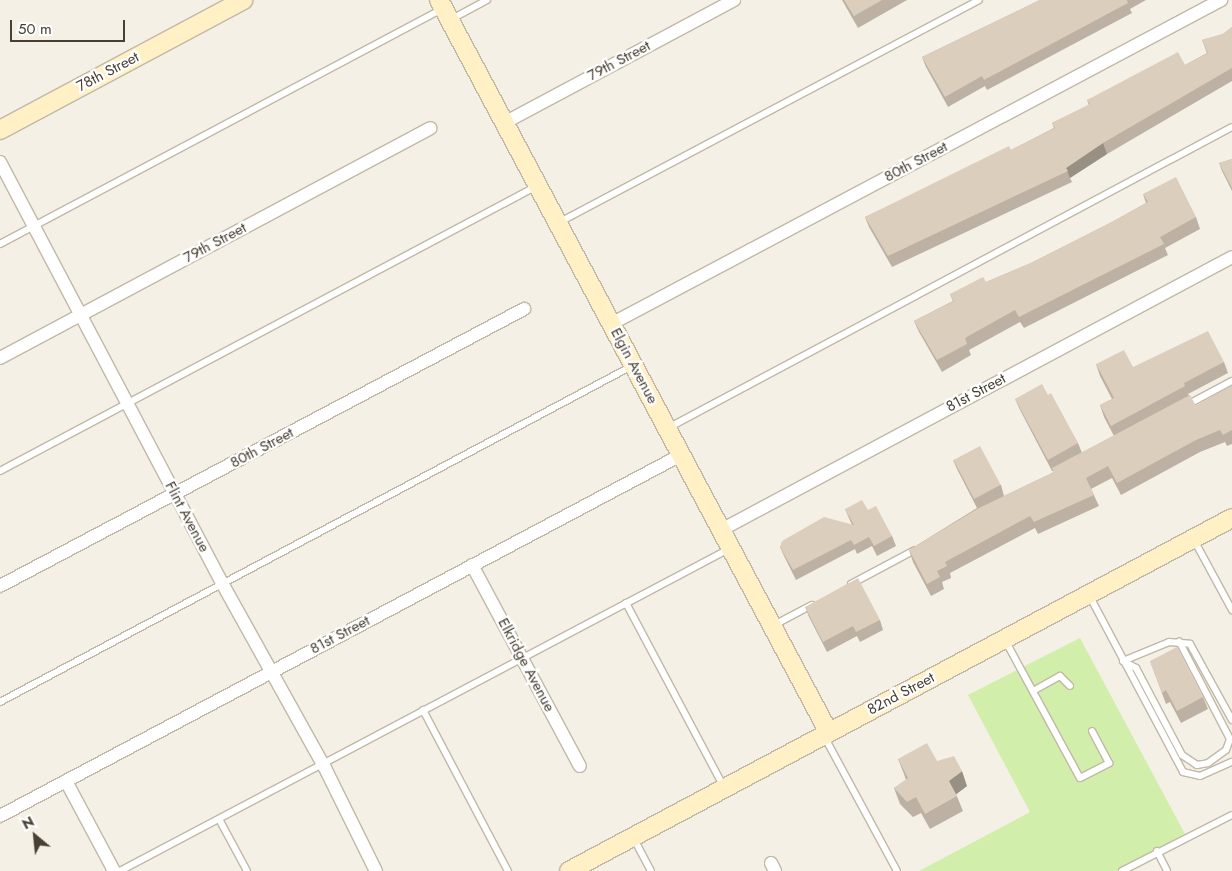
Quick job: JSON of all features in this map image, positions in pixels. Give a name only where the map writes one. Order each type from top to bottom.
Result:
[{"type":"street","name":"78th Street","points":[[0,130],[243,0]]},
{"type":"street","name":"79th Street","points":[[504,123],[734,0]]},
{"type":"street","name":"80th Street","points":[[611,324],[1222,0]]},
{"type":"street","name":"Elgin Avenue","points":[[444,9],[731,548],[826,734]]},
{"type":"street","name":"79th Street","points":[[0,358],[430,128]]},
{"type":"street","name":"Flint Avenue","points":[[0,162],[79,316],[222,584],[270,673],[324,766],[376,871]]},
{"type":"street","name":"81st Street","points":[[721,530],[1232,257]]},
{"type":"street","name":"80th Street","points":[[0,586],[524,309]]},
{"type":"street","name":"81st Street","points":[[0,816],[681,455]]},
{"type":"street","name":"82nd Street","points":[[569,871],[1232,518]]},
{"type":"street","name":"Elkridge Avenue","points":[[472,565],[580,766]]},
{"type":"street","points":[[66,781],[114,871]]},
{"type":"lane","points":[[0,244],[444,9],[487,0]]},
{"type":"lane","points":[[558,224],[979,0]]},
{"type":"lane","points":[[667,428],[1232,127]]},
{"type":"lane","points":[[0,471],[537,186]]},
{"type":"lane","points":[[0,702],[633,365]]},
{"type":"lane","points":[[1180,409],[1232,381]]},
{"type":"lane","points":[[1193,539],[1231,606]]},
{"type":"lane","points":[[842,589],[920,547]]},
{"type":"lane","points":[[120,871],[324,766],[423,710],[731,548]]},
{"type":"lane","points":[[1089,594],[1183,772],[1200,776],[1232,762]]},
{"type":"lane","points":[[626,603],[725,788]]},
{"type":"lane","points":[[772,626],[816,603]]},
{"type":"lane","points":[[1005,639],[1080,778],[1109,763],[1092,731]]},
{"type":"lane","points":[[1123,661],[1136,668],[1182,755],[1197,765],[1208,764],[1226,750],[1230,739],[1179,641]]},
{"type":"lane","points":[[1123,661],[1179,641],[1190,644],[1232,720]]},
{"type":"lane","points":[[1033,691],[1060,676],[1070,686]]},
{"type":"lane","points":[[423,710],[508,871]]},
{"type":"lane","points":[[826,734],[897,871]]},
{"type":"lane","points":[[1122,871],[1157,851],[1232,815]]},
{"type":"lane","points":[[219,819],[246,871]]},
{"type":"lane","points":[[633,837],[651,871]]},
{"type":"lane","points":[[1157,851],[1167,871]]},
{"type":"green space","points":[[1080,638],[1185,834],[1116,871],[919,871],[1030,812],[968,695]]},
{"type":"building","points":[[844,0],[882,0],[854,16]]},
{"type":"building","points":[[1040,0],[1127,0],[1128,3],[984,80],[982,76],[945,97],[922,57]]},
{"type":"building","points":[[1232,27],[1232,68],[1103,143],[1066,168],[1068,171],[888,256],[865,217],[1009,146],[1011,150],[1055,128],[1052,123],[1090,104],[1087,100],[1178,52],[1185,65],[1208,53],[1202,40],[1223,34]]},
{"type":"building","points":[[1232,159],[1232,188],[1219,163]]},
{"type":"building","points":[[1176,177],[1196,217],[1160,237],[1164,244],[1019,317],[1015,310],[965,338],[967,344],[937,360],[914,321],[954,301],[950,294],[983,277],[986,282],[1031,263],[1112,222],[1148,202],[1143,194]]},
{"type":"building","points":[[1208,331],[1224,362],[1184,383],[1185,386],[1111,426],[1100,405],[1114,398],[1096,364],[1124,350],[1133,367]]},
{"type":"building","points":[[1042,384],[1048,395],[1051,393],[1078,443],[1048,460],[1015,399]]},
{"type":"building","points":[[1232,386],[1232,430],[1223,435],[1220,430],[1196,440],[1117,483],[1108,466],[1086,478],[1094,495],[1034,522],[1030,516],[945,562],[947,566],[937,571],[940,577],[927,584],[909,550],[979,508],[1054,472],[1052,468],[1190,395],[1196,406]]},
{"type":"building","points":[[980,446],[1001,485],[974,499],[954,460]]},
{"type":"building","points":[[862,500],[868,510],[876,506],[892,536],[874,546],[869,537],[854,545],[851,540],[793,570],[780,547],[782,541],[824,517],[854,525],[845,509]]},
{"type":"building","points":[[858,578],[880,620],[856,632],[853,626],[823,642],[805,607]]},
{"type":"building","points":[[1177,647],[1203,697],[1177,711],[1166,690],[1162,693],[1150,661]]},
{"type":"building","points":[[927,743],[937,761],[954,756],[962,771],[949,781],[957,796],[925,814],[916,797],[907,802],[894,788],[908,778],[898,759]]}]
